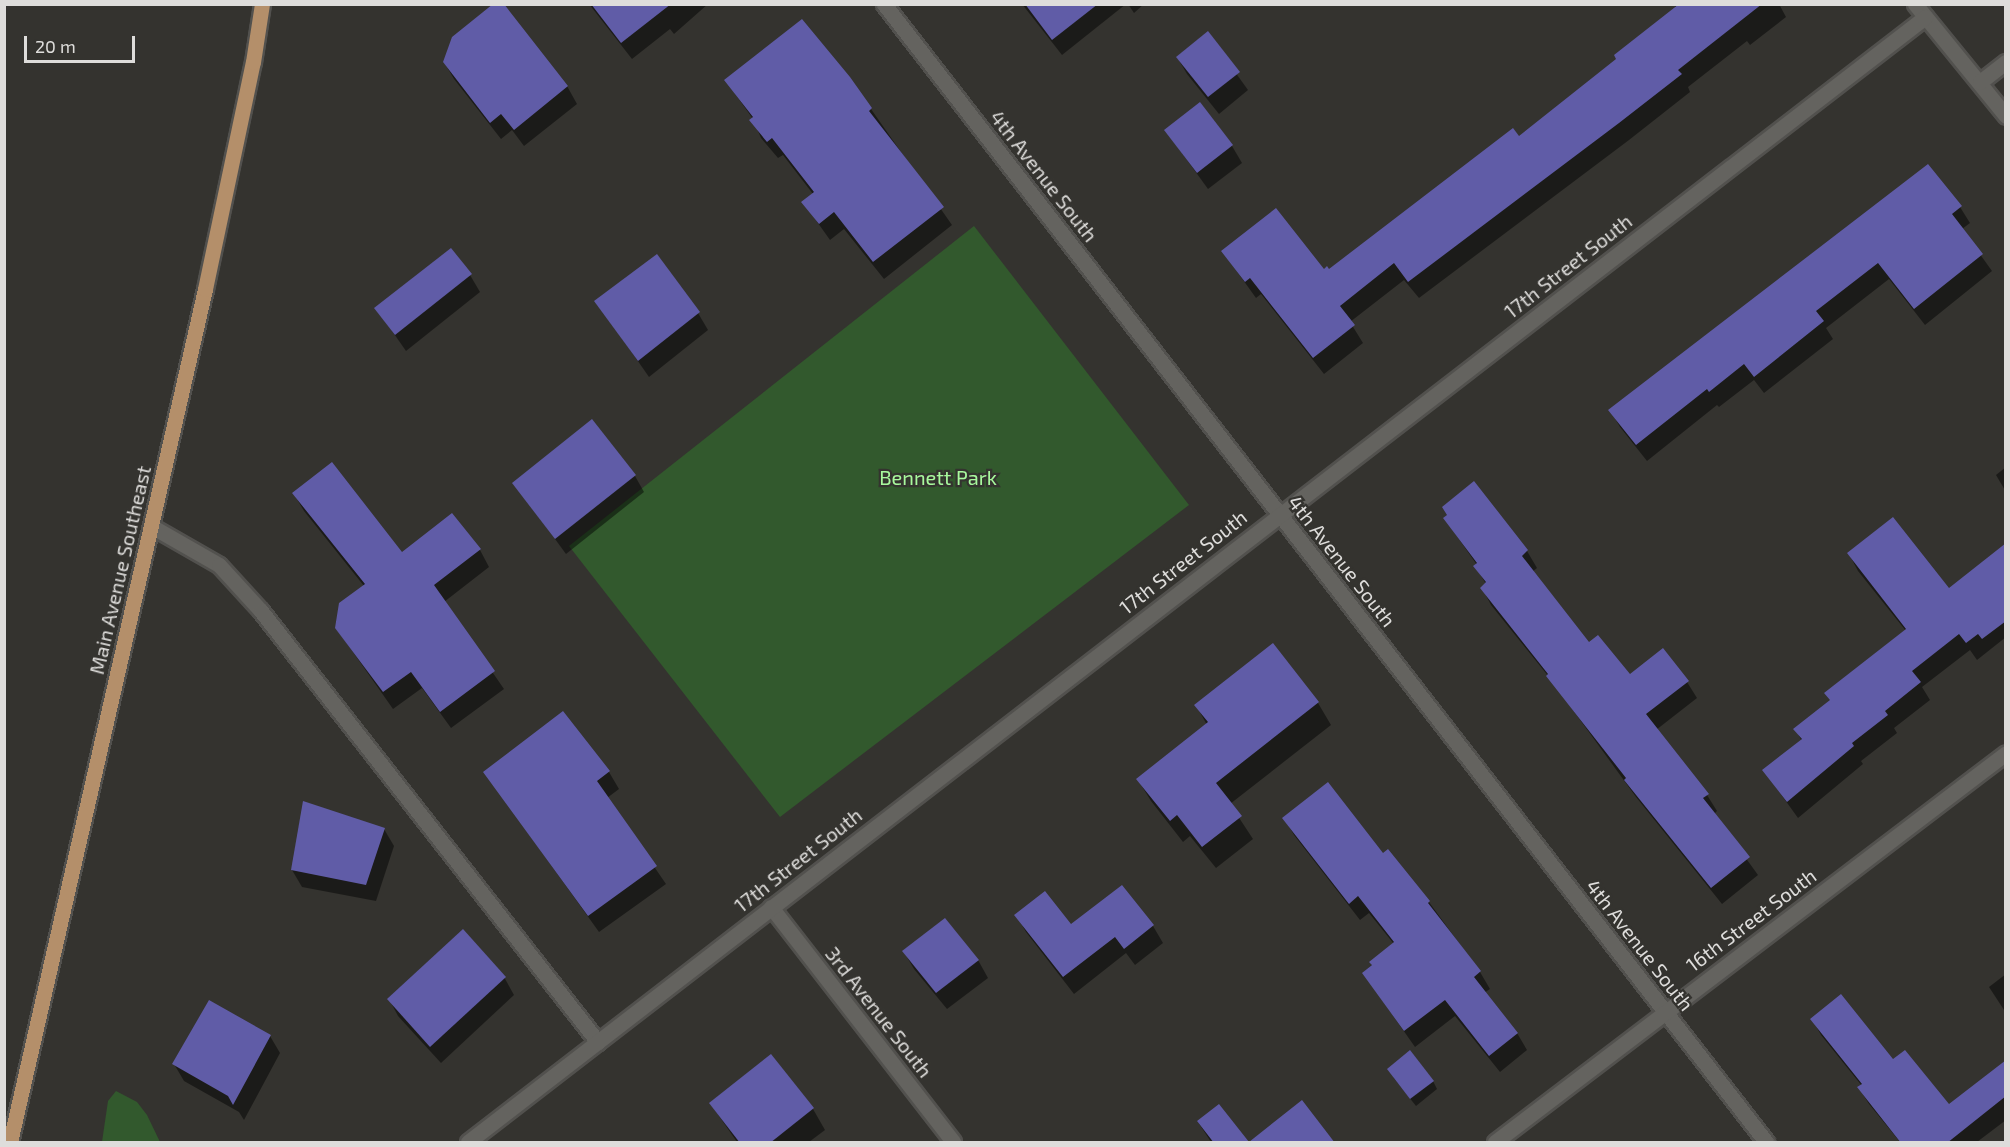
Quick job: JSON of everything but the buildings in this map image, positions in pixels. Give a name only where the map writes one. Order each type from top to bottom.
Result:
[{"type":"main road","name":"Main Avenue Southeast","points":[[10,1143],[208,278],[253,62],[262,4]]},
{"type":"street","name":"4th Avenue South","points":[[884,4],[1766,1143]]},
{"type":"street","points":[[1915,4],[2006,116]]},
{"type":"street","name":"17th Street South","points":[[468,1143],[1925,17]]},
{"type":"street","points":[[1980,82],[2006,62]]},
{"type":"street","points":[[151,526],[219,565],[261,611],[598,1042]]},
{"type":"street","name":"16th Street South","points":[[1495,1143],[2006,753]]},
{"type":"street","name":"3rd Avenue South","points":[[771,907],[953,1143]]},
{"type":"green space","name":"Bennett Park","points":[[974,226],[1189,505],[780,817],[569,546]]},
{"type":"green space","points":[[116,1091],[137,1102],[147,1115],[160,1142],[102,1142],[108,1101]]}]
